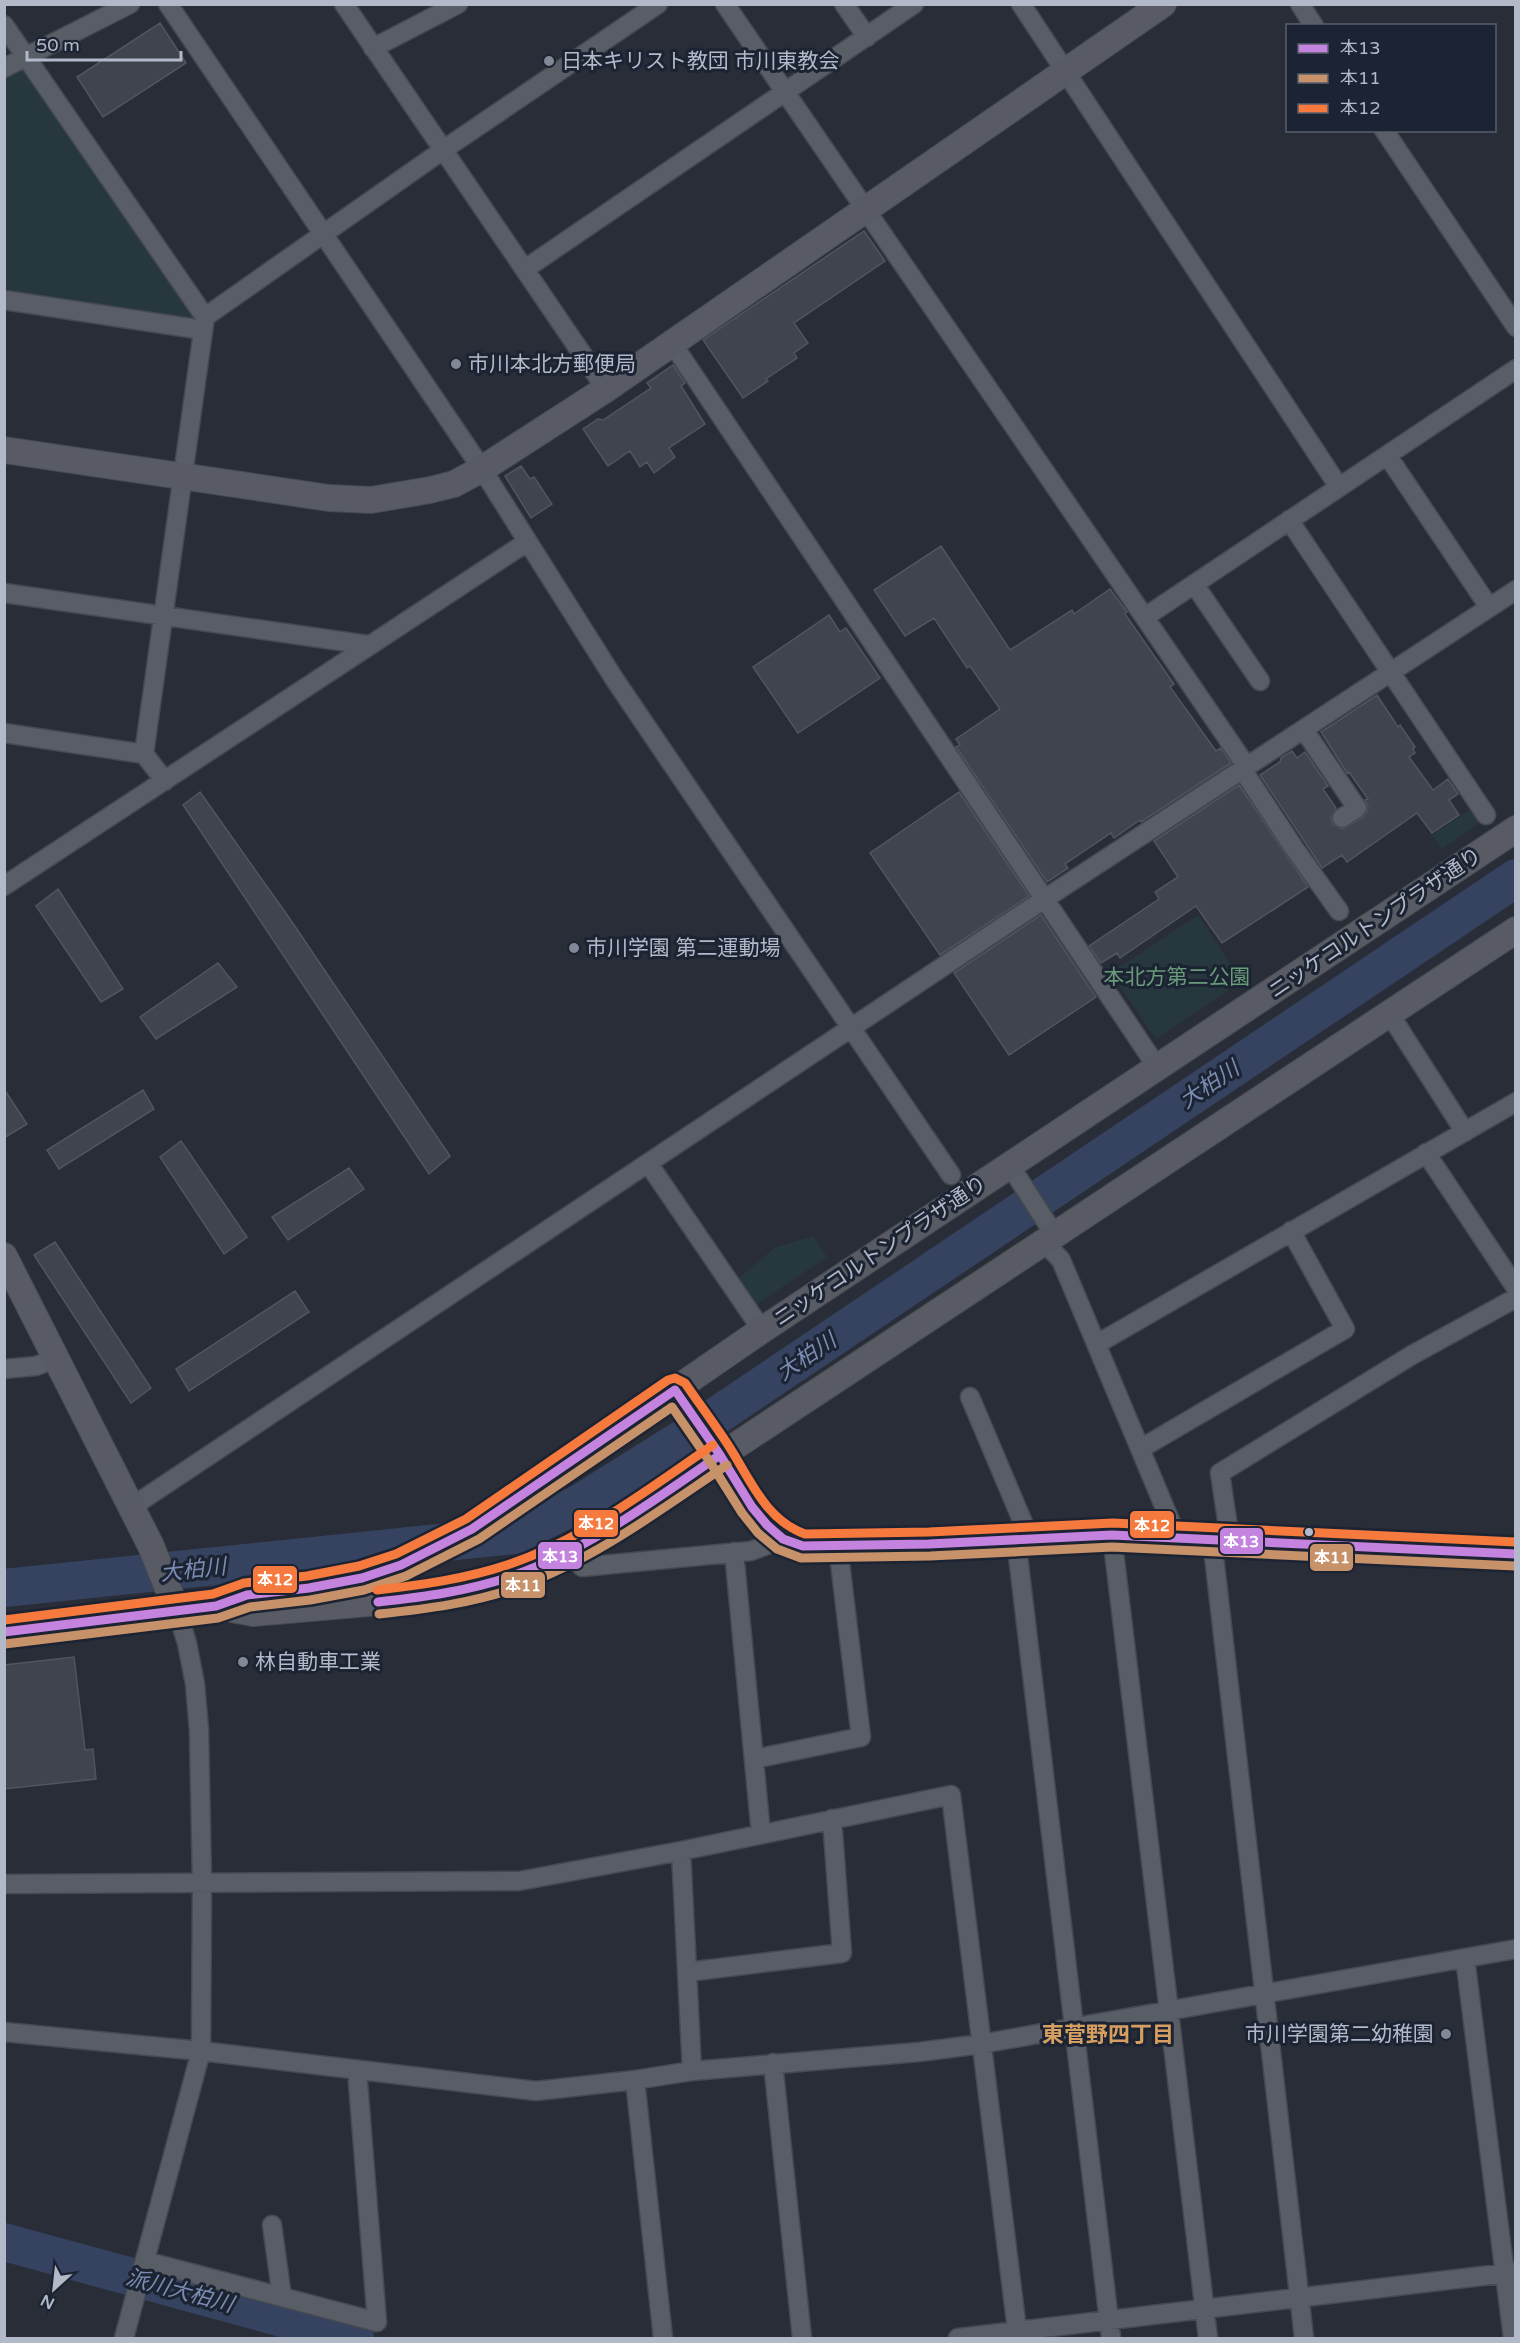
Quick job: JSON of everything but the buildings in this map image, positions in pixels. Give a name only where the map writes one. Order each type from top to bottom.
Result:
[{"type":"street","points":[[4,68],[130,4]]},
{"type":"street","points":[[168,4],[482,469],[615,680],[951,1175]]},
{"type":"street","points":[[344,4],[606,389]]},
{"type":"street","points":[[373,48],[458,4]]},
{"type":"street","points":[[4,300],[204,324],[443,150],[658,4]]},
{"type":"street","points":[[725,4],[1247,767],[1246,775],[1293,848],[1339,911]]},
{"type":"street","points":[[844,4],[867,36]]},
{"type":"street","points":[[525,269],[914,4]]},
{"type":"street","points":[[1021,4],[1339,487]]},
{"type":"street","points":[[4,450],[329,498],[371,500],[454,484],[482,469],[606,389],[1163,4]]},
{"type":"street","points":[[1300,4],[1313,24]]},
{"type":"street","points":[[4,25],[204,324],[144,753],[165,781]]},
{"type":"street","points":[[1385,132],[1515,327]]},
{"type":"street","points":[[672,343],[1157,1067]]},
{"type":"street","points":[[1145,617],[1515,369]]},
{"type":"street","points":[[1387,455],[1489,608]]},
{"type":"street","points":[[1289,520],[1486,815]]},
{"type":"street","points":[[4,886],[527,542]]},
{"type":"street","points":[[1194,584],[1260,681]]},
{"type":"street","points":[[130,1508],[1043,900],[1515,590]]},
{"type":"street","points":[[4,593],[368,645]]},
{"type":"street","points":[[1304,730],[1357,808],[1342,818]]},
{"type":"street","points":[[4,733],[144,753]]},
{"type":"street","name":"ニッケコルトンプラザ通り","points":[[216,1606],[248,1595],[309,1588],[362,1578],[401,1565],[472,1529],[536,1485],[679,1396],[762,1330],[1515,829]]},
{"type":"street","name":"ニッケコルトンプラザ通り","points":[[4,1632],[173,1600],[253,1613],[441,1595],[511,1576],[553,1560],[592,1539],[715,1448],[1049,1237],[1515,930]]},
{"type":"street","points":[[1389,1013],[1465,1132]]},
{"type":"street","points":[[1097,1344],[1515,1102]]},
{"type":"street","points":[[1426,1153],[1515,1288]]},
{"type":"street","points":[[648,1163],[762,1330]]},
{"type":"street","points":[[1009,1164],[1061,1260],[1177,1537]]},
{"type":"street","points":[[1140,1449],[1345,1329],[1291,1231]]},
{"type":"street","points":[[4,1256],[151,1546],[173,1600],[187,1643],[195,1684],[199,1730],[202,1883],[201,2051],[124,2338]]},
{"type":"street","points":[[1304,2338],[1264,1992],[1221,1540],[1220,1473],[1412,1355],[1515,1298]]},
{"type":"street","points":[[4,1369],[36,1366],[57,1358]]},
{"type":"street","points":[[679,1396],[752,1507],[783,1539],[803,1546],[1112,1535],[1515,1554]]},
{"type":"street","points":[[970,1397],[1023,1539],[1074,2028],[1110,2330]]},
{"type":"street","points":[[1112,1535],[1208,2338]]},
{"type":"street","points":[[582,1567],[751,1551],[783,1539]]},
{"type":"street","points":[[754,1759],[861,1737],[838,1546]]},
{"type":"street","points":[[734,1552],[761,1834]]},
{"type":"street","points":[[4,1884],[519,1881],[681,1851],[951,1795],[1018,2335]]},
{"type":"street","points":[[687,1972],[842,1953],[832,1819]]},
{"type":"street","points":[[681,1851],[692,2072]]},
{"type":"street","points":[[4,2032],[201,2051],[536,2091],[773,2063],[919,2052],[981,2044],[1515,1949]]},
{"type":"street","points":[[1465,1958],[1511,2272],[1514,2338]]},
{"type":"street","points":[[773,2063],[802,2338]]},
{"type":"street","points":[[145,2262],[377,2322],[357,2070]]},
{"type":"street","points":[[635,2080],[663,2338]]},
{"type":"street","points":[[272,2225],[282,2297]]},
{"type":"street","points":[[958,2338],[1110,2330],[1204,2309],[1511,2272]]},
{"type":"green space","points":[[23,69],[194,318],[192,325],[5,293],[4,78]]},
{"type":"green space","points":[[1473,808],[1482,821],[1442,849],[1432,835]]},
{"type":"green space","name":"本北方第二公園","points":[[1198,915],[1242,981],[1156,1039],[1111,973]]},
{"type":"green space","points":[[813,1236],[827,1257],[754,1306],[736,1281],[774,1248]]},
{"type":"waterway","name":"大柏川","points":[[4,1588],[515,1535],[580,1503],[682,1439],[1516,878]]},
{"type":"waterway","name":"派川大柏川","points":[[4,2242],[355,2338]]},
{"type":"transit line","name":"本12","points":[[4,1620],[213,1594],[244,1583],[307,1576],[359,1566],[396,1554],[466,1519],[668,1380],[675,1378],[685,1383],[770,1509],[791,1528],[805,1534],[929,1532],[1113,1523],[1516,1542]]},
{"type":"transit line","name":"本13","points":[[4,1632],[216,1606],[247,1595],[309,1588],[362,1578],[401,1565],[472,1529],[675,1390],[720,1455],[752,1507],[783,1539],[803,1546],[929,1544],[1112,1535],[1516,1554]]},
{"type":"transit line","name":"本11","points":[[5,1644],[218,1618],[250,1607],[310,1600],[364,1590],[406,1576],[479,1539],[672,1407],[742,1513],[758,1533],[777,1549],[801,1558],[930,1556],[1112,1547],[1515,1566]]},
{"type":"transit line","name":"本12","points":[[377,1590],[459,1578],[507,1565],[535,1554],[588,1528],[713,1445]]},
{"type":"transit line","name":"本13","points":[[378,1602],[463,1590],[512,1576],[540,1565],[620,1523],[720,1455]]},
{"type":"transit line","name":"本11","points":[[379,1614],[467,1601],[501,1593],[546,1576],[600,1548],[727,1465]]},
{"type":"place","name":"日本キリスト教団 市川東教会","points":[[549,61]]},
{"type":"place","name":"市川本北方郵便局","points":[[456,364]]},
{"type":"place","name":"市川学園 第二運動場","points":[[574,948]]},
{"type":"place","name":"林自動車工業","points":[[243,1662]]},
{"type":"place","name":"市川学園第二幼稚園","points":[[1446,2034]]},
{"type":"district","name":"東菅野四丁目","points":[[1108,2034]]}]
